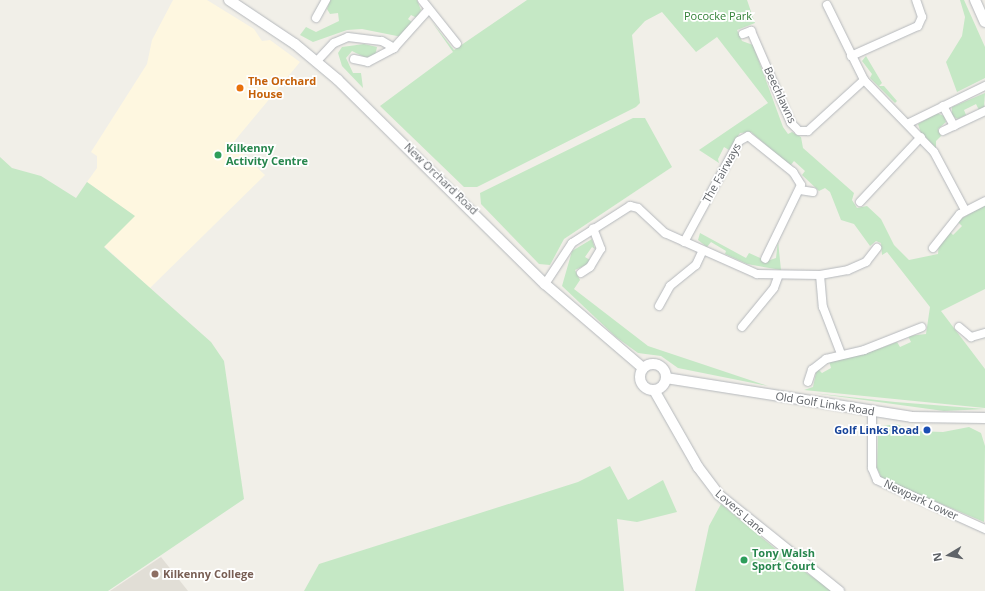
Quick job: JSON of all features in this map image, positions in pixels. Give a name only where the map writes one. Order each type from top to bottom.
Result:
[{"type":"street","name":"New Orchard Road","points":[[230,0],[316,62],[424,162],[546,284],[643,368]]},
{"type":"street","points":[[316,18],[326,0]]},
{"type":"street","points":[[422,0],[456,44]]},
{"type":"street","points":[[851,56],[918,26],[922,17],[916,0]]},
{"type":"street","points":[[975,0],[985,22]]},
{"type":"street","points":[[827,5],[864,80],[909,123],[940,160],[965,210]]},
{"type":"street","points":[[354,59],[368,62],[394,48],[429,9]]},
{"type":"street","name":"Beechlawns","points":[[743,34],[751,31],[791,123],[799,131],[808,131],[864,80]]},
{"type":"street","points":[[316,62],[334,43],[348,37],[382,40],[394,48]]},
{"type":"street","points":[[909,123],[985,86]]},
{"type":"street","points":[[943,106],[954,126]]},
{"type":"street","points":[[943,131],[985,111]]},
{"type":"street","name":"The Fairways","points":[[684,242],[742,137],[752,138],[793,172],[800,180],[800,190]]},
{"type":"street","points":[[860,202],[921,137]]},
{"type":"street","points":[[765,259],[800,190],[813,192]]},
{"type":"street","points":[[932,248],[937,239],[965,210],[985,201]]},
{"type":"street","points":[[546,284],[568,248],[593,228],[634,206],[665,234],[702,252],[744,270],[778,276],[820,275],[855,268],[866,262],[877,248]]},
{"type":"street","points":[[581,273],[590,267],[601,249],[593,228]]},
{"type":"street","points":[[659,306],[670,286],[696,265],[702,252]]},
{"type":"street","points":[[820,275],[823,307],[841,354]]},
{"type":"street","points":[[742,328],[774,288],[778,276]]},
{"type":"street","points":[[808,382],[815,366],[841,354],[864,350],[922,327]]},
{"type":"street","points":[[959,327],[971,337],[985,333]]},
{"type":"street","points":[[658,364],[666,378],[663,384],[654,390],[641,382],[643,368],[658,364]]},
{"type":"street","name":"Old Golf Links Road","points":[[666,378],[872,412],[941,419],[985,418]]},
{"type":"street","name":"Lovers Lane","points":[[654,390],[712,487],[839,591]]},
{"type":"street","name":"Newpark Lower","points":[[872,412],[872,468],[877,480],[985,529]]},
{"type":"shaded area","points":[[173,0],[207,0],[254,29],[262,41],[270,40],[300,62],[232,144],[265,175],[150,288],[104,246],[134,216],[87,182],[97,168],[97,156],[91,152],[147,64],[152,40]]},
{"type":"shaded area","name":"Kilkenny College","points":[[161,557],[188,591],[110,591]]},
{"type":"green space","points":[[330,0],[417,0],[421,10],[417,18],[411,15],[408,19],[413,23],[402,37],[362,29],[347,30],[313,42],[300,35],[306,27],[316,32],[339,21],[338,13],[330,14],[327,9]]},
{"type":"green space","name":"Pococke Park","points":[[527,0],[747,0],[755,23],[737,30],[742,41],[753,45],[783,127],[788,134],[792,132],[801,137],[803,148],[854,193],[852,200],[857,208],[867,206],[881,219],[894,245],[909,260],[938,254],[939,242],[949,231],[953,235],[962,226],[957,221],[985,205],[985,289],[941,311],[985,369],[985,408],[804,390],[813,387],[817,368],[822,373],[831,368],[829,361],[864,354],[897,342],[900,347],[911,342],[908,336],[926,334],[930,307],[887,252],[882,255],[881,243],[876,241],[870,246],[854,224],[841,220],[830,192],[825,188],[819,191],[802,175],[805,171],[794,161],[790,166],[751,132],[740,133],[729,150],[724,147],[718,159],[719,163],[699,150],[768,103],[717,37],[696,52],[662,12],[645,21],[632,35],[640,103],[636,107],[477,187],[464,187],[380,106],[453,52],[432,22],[454,50]]},
{"type":"green space","points":[[960,0],[964,0],[985,47],[985,78],[957,92],[946,62],[962,36],[965,17]]},
{"type":"green space","points":[[364,44],[377,47],[375,56],[368,59],[352,51],[346,58],[353,73],[361,73],[363,88],[342,66],[338,53],[342,47]]},
{"type":"green space","points":[[866,56],[882,83],[879,86],[884,86],[897,101],[895,103],[870,78],[872,74],[862,61]]},
{"type":"green space","points":[[985,93],[984,107],[979,110],[976,104],[964,110],[966,115],[958,119],[952,116],[952,107]]},
{"type":"green space","points":[[937,113],[944,116],[946,122],[938,129],[941,136],[936,141],[936,148],[921,133],[918,124]]},
{"type":"green space","points":[[633,118],[645,118],[672,167],[564,239],[550,265],[539,264],[481,204],[480,193]]},
{"type":"green space","points":[[0,157],[12,168],[41,176],[76,198],[87,182],[135,216],[104,247],[211,342],[224,361],[244,499],[108,591],[0,591]]},
{"type":"green space","points":[[700,233],[746,258],[749,253],[767,261],[776,258],[778,241],[781,270],[747,264],[725,254],[726,251],[711,242],[707,247],[698,240]]},
{"type":"green space","points":[[592,239],[595,249],[592,247],[585,257],[590,260],[588,264],[575,270],[580,280],[574,289],[648,346],[768,386],[678,368],[661,356],[638,353],[616,337],[562,286],[572,251]]},
{"type":"green space","points":[[813,393],[895,402],[985,409],[944,411]]},
{"type":"green space","points":[[896,424],[915,431],[943,432],[969,427],[981,433],[985,446],[984,522],[882,479],[877,468],[878,430],[883,426]]},
{"type":"green space","points":[[610,466],[628,500],[663,480],[677,512],[637,522],[617,519],[624,591],[304,591],[319,564],[578,482]]},
{"type":"green space","points":[[721,504],[795,565],[833,591],[695,591],[709,526]]},
{"type":"place","name":"The Orchard House","points":[[240,88]]},
{"type":"place","name":"Kilkenny Activity Centre","points":[[218,155]]},
{"type":"place","name":"Golf Links Road","points":[[927,430]]},
{"type":"place","name":"Tony Walsh Sport Court","points":[[744,560]]},
{"type":"place","name":"Kilkenny College","points":[[155,574]]}]
